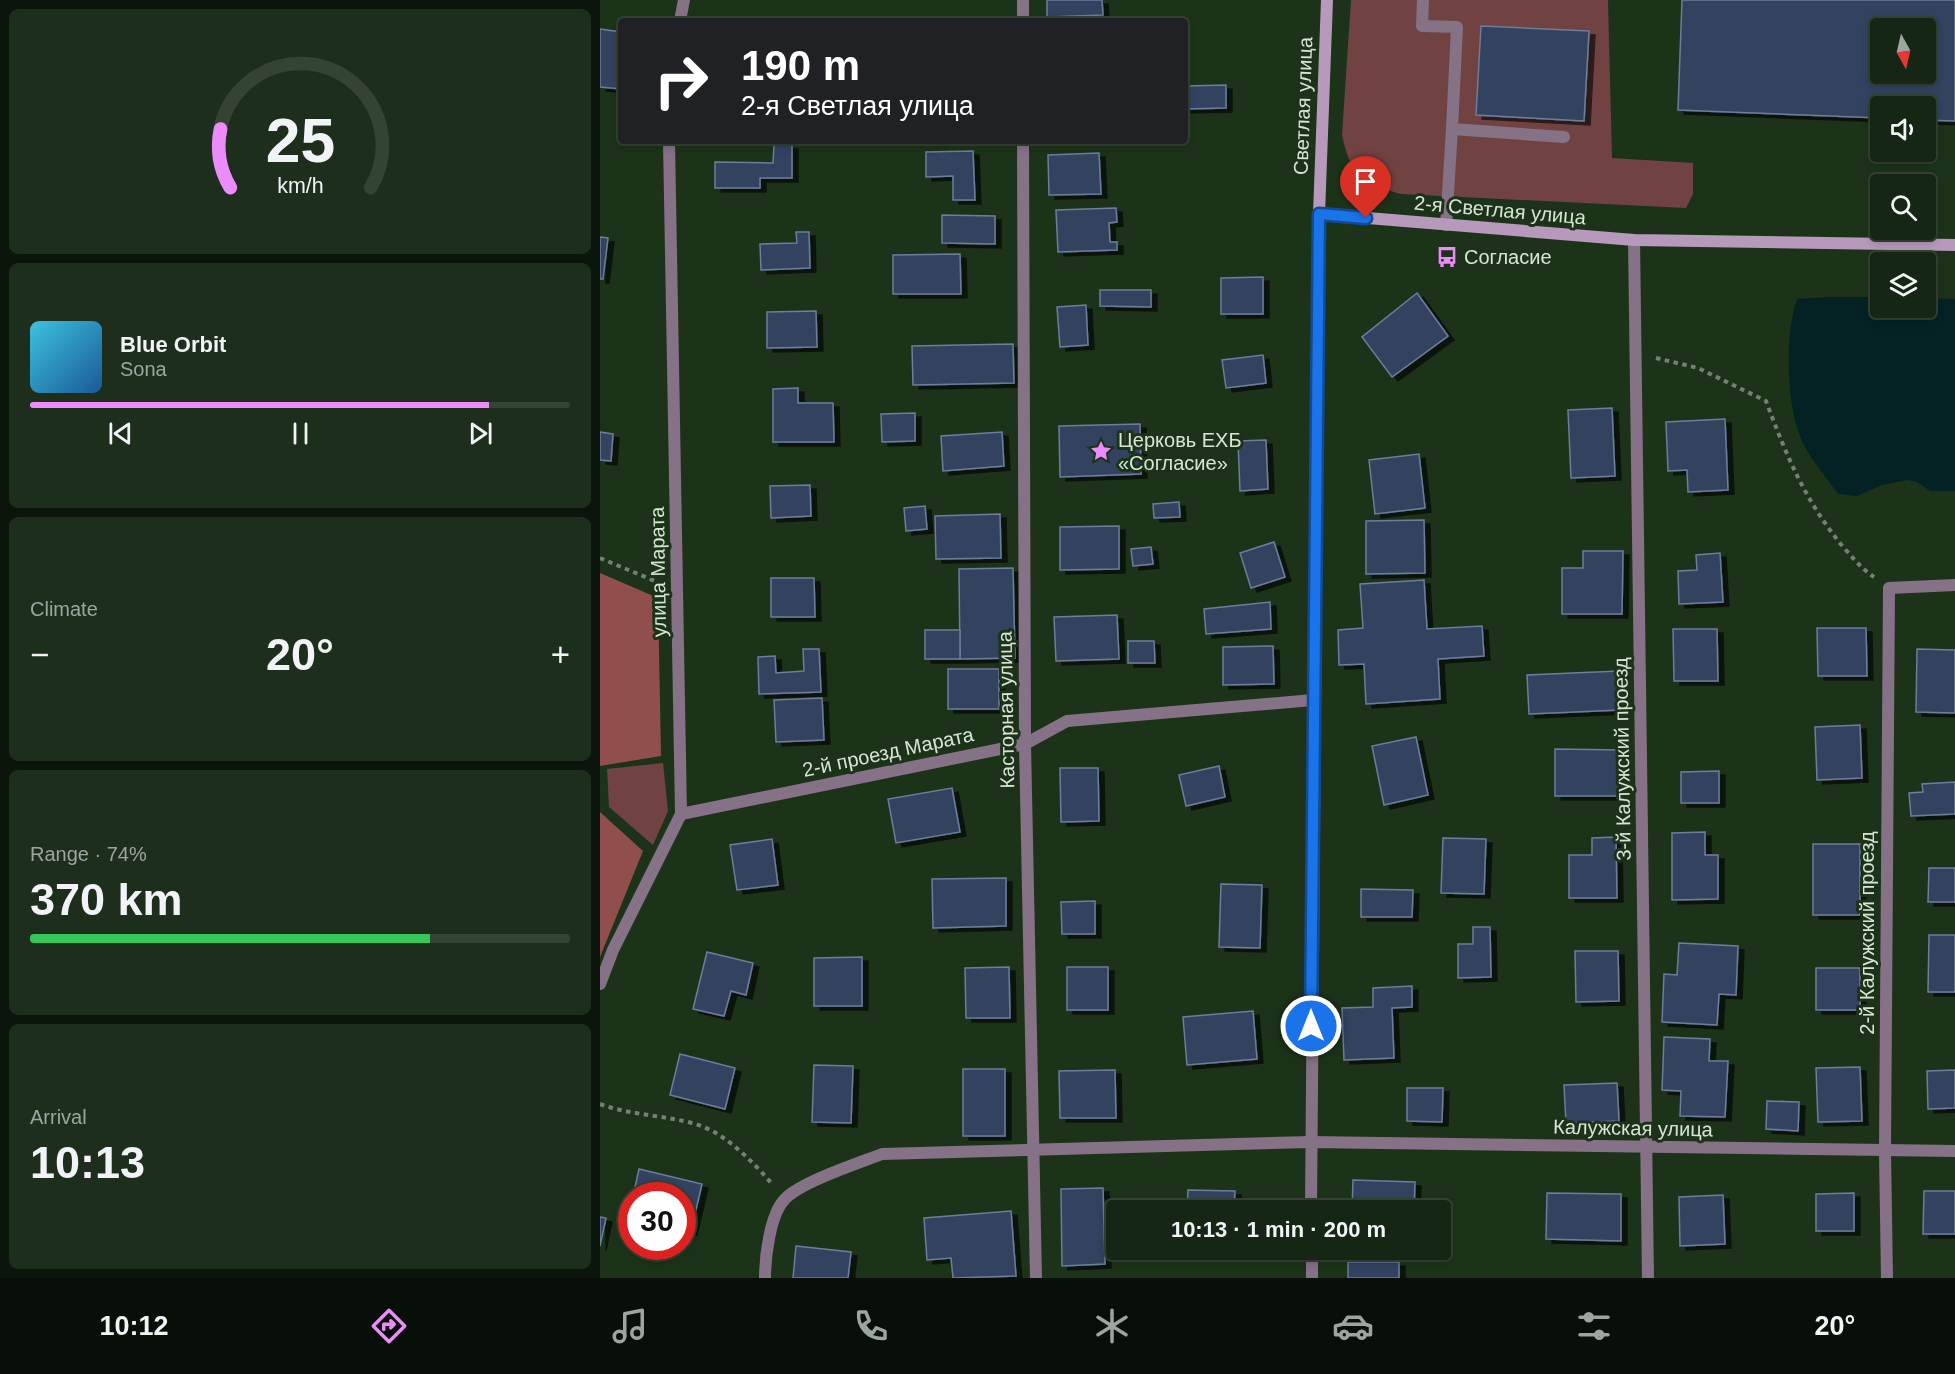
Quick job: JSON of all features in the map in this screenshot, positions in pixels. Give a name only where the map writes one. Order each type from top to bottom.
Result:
[{"type":"street","points":[[681,18],[684,0]]},
{"type":"street","points":[[1023,0],[1023,18]]},
{"type":"street","name":"Светлая улица","points":[[1319,214],[1327,0]]},
{"type":"street","points":[[1423,0],[1422,26],[1457,27],[1446,225]]},
{"type":"street","points":[[1452,129],[1564,136]]},
{"type":"street","name":"улица Марата","points":[[600,984],[613,950],[681,814],[669,144]]},
{"type":"street","name":"Касторная улица","points":[[1023,144],[1025,744],[1036,1148],[1036,1278]]},
{"type":"street","points":[[1311,1200],[1313,700],[1319,214]]},
{"type":"street","name":"2-я Светлая улица","points":[[1319,214],[1634,240],[1955,245]]},
{"type":"street","name":"3-й Калужский проезд","points":[[1634,240],[1648,1278]]},
{"type":"street","points":[[1889,588],[1955,585]]},
{"type":"street","name":"2-й Калужский проезд","points":[[1887,1278],[1885,1151],[1889,588]]},
{"type":"street","name":"2-й проезд Марата","points":[[681,814],[1025,744],[1067,721],[1313,700]]},
{"type":"street","name":"Калужская улица","points":[[785,1198],[824,1177],[882,1154],[1310,1142],[1955,1151]]},
{"type":"street","points":[[765,1278],[773,1223],[785,1198]]},
{"type":"street","points":[[1312,1260],[1312,1278]]},
{"type":"path","points":[[1634,353],[1698,368],[1766,401],[1794,474],[1826,526],[1864,570],[1889,588]]},
{"type":"path","points":[[600,558],[677,590]]},
{"type":"path","points":[[600,1104],[623,1113],[694,1123],[741,1149],[785,1198]]},
{"type":"shaded area","points":[[1351,0],[1608,0],[1612,158],[1693,163],[1693,194],[1686,208],[1401,194],[1368,182],[1354,169],[1342,135]]},
{"type":"shaded area","points":[[600,573],[658,598],[661,756],[600,766]]},
{"type":"shaded area","points":[[663,763],[668,811],[653,845],[609,807],[607,769]]},
{"type":"shaded area","points":[[600,812],[643,851],[600,957]]},
{"type":"water","points":[[1870,297],[1870,318],[1936,318],[1936,298],[1955,299],[1955,491],[1930,491],[1917,482],[1907,480],[1882,485],[1857,496],[1838,494],[1803,443],[1795,421],[1790,386],[1789,348],[1790,330],[1797,299]]},
{"type":"building","points":[[1047,0],[1102,0],[1103,15],[1047,17]]},
{"type":"building","points":[[1682,0],[1955,0],[1955,121],[1936,120],[1936,96],[1870,96],[1870,118],[1678,110]]},
{"type":"building","points":[[1481,26],[1589,31],[1584,121],[1476,115]]},
{"type":"building","points":[[600,29],[618,32],[618,89],[600,87]]},
{"type":"building","points":[[1226,85],[1226,108],[1188,109],[1188,86]]},
{"type":"building","points":[[774,145],[792,145],[792,178],[760,178],[760,188],[715,188],[715,162],[773,163]]},
{"type":"building","points":[[973,151],[975,200],[953,200],[953,176],[926,177],[926,152]]},
{"type":"building","points":[[1099,153],[1101,194],[1049,195],[1048,155]]},
{"type":"building","points":[[1116,208],[1117,222],[1109,223],[1110,242],[1117,242],[1117,250],[1058,252],[1056,210]]},
{"type":"building","points":[[942,215],[995,216],[995,244],[942,243]]},
{"type":"building","points":[[796,232],[809,232],[810,268],[761,270],[760,244],[797,243]]},
{"type":"building","points":[[600,237],[608,238],[603,279],[600,279]]},
{"type":"building","points":[[960,254],[961,294],[893,294],[893,255]]},
{"type":"building","points":[[1263,277],[1263,314],[1221,314],[1221,278]]},
{"type":"building","points":[[1100,290],[1151,290],[1151,307],[1100,306]]},
{"type":"building","points":[[1417,293],[1448,336],[1392,377],[1362,337]]},
{"type":"building","points":[[1086,305],[1088,345],[1060,347],[1057,307]]},
{"type":"building","points":[[816,311],[817,347],[767,348],[767,312]]},
{"type":"building","points":[[1013,344],[1014,383],[913,385],[912,346]]},
{"type":"building","points":[[1263,355],[1266,383],[1226,388],[1222,360]]},
{"type":"building","points":[[798,388],[798,403],[833,403],[834,442],[773,442],[773,389]]},
{"type":"building","points":[[1612,408],[1615,476],[1571,478],[1568,410]]},
{"type":"building","points":[[915,413],[915,441],[882,442],[881,414]]},
{"type":"building","points":[[1725,419],[1728,490],[1688,492],[1687,470],[1668,471],[1666,422]]},
{"type":"building","points":[[1140,424],[1141,474],[1060,477],[1059,426]]},
{"type":"building","points":[[600,432],[613,434],[611,461],[600,460]]},
{"type":"building","points":[[1002,432],[1004,466],[943,471],[941,436]]},
{"type":"building","points":[[1266,440],[1268,489],[1240,491],[1238,441]]},
{"type":"building","points":[[1419,454],[1425,508],[1375,514],[1369,460]]},
{"type":"building","points":[[810,485],[811,516],[771,518],[770,486]]},
{"type":"building","points":[[1179,502],[1180,517],[1154,518],[1153,504]]},
{"type":"building","points":[[925,506],[927,529],[906,531],[904,508]]},
{"type":"building","points":[[1000,514],[1001,558],[936,559],[935,516]]},
{"type":"building","points":[[1424,520],[1425,573],[1366,574],[1366,521]]},
{"type":"building","points":[[1119,526],[1119,569],[1060,570],[1060,527]]},
{"type":"building","points":[[1274,542],[1285,577],[1251,588],[1240,553]]},
{"type":"building","points":[[1151,547],[1153,564],[1133,566],[1131,549]]},
{"type":"building","points":[[1583,551],[1623,551],[1622,614],[1562,614],[1562,568],[1583,568]]},
{"type":"building","points":[[1720,553],[1723,602],[1679,604],[1678,571],[1697,570],[1696,555]]},
{"type":"building","points":[[1013,568],[1015,658],[960,659],[959,569]]},
{"type":"building","points":[[771,578],[814,578],[815,617],[771,617]]},
{"type":"building","points":[[1424,580],[1427,629],[1482,626],[1484,656],[1438,659],[1440,699],[1366,704],[1364,664],[1339,665],[1338,630],[1363,628],[1360,584]]},
{"type":"building","points":[[1270,602],[1271,629],[1206,634],[1204,609]]},
{"type":"building","points":[[1117,615],[1119,659],[1056,661],[1054,617]]},
{"type":"building","points":[[1817,628],[1866,628],[1867,676],[1818,676]]},
{"type":"building","points":[[1673,629],[1717,629],[1718,681],[1674,681]]},
{"type":"building","points":[[925,630],[960,630],[960,659],[925,659]]},
{"type":"building","points":[[1128,641],[1154,641],[1155,663],[1128,663]]},
{"type":"building","points":[[1273,646],[1274,684],[1223,685],[1223,647]]},
{"type":"building","points":[[803,649],[819,649],[821,692],[759,694],[758,657],[775,656],[776,673],[804,671]]},
{"type":"building","points":[[1917,649],[1955,650],[1955,713],[1916,712]]},
{"type":"building","points":[[948,669],[999,669],[999,709],[948,709]]},
{"type":"building","points":[[1619,671],[1620,710],[1529,714],[1527,675]]},
{"type":"building","points":[[822,698],[824,740],[776,742],[774,700]]},
{"type":"building","points":[[1860,725],[1862,778],[1817,780],[1815,727]]},
{"type":"building","points":[[1416,737],[1428,795],[1384,805],[1372,746]]},
{"type":"building","points":[[1555,749],[1621,750],[1620,796],[1555,796]]},
{"type":"building","points":[[1219,766],[1225,797],[1186,806],[1179,775]]},
{"type":"building","points":[[1060,768],[1098,768],[1099,821],[1061,822]]},
{"type":"building","points":[[1719,771],[1719,803],[1681,803],[1681,772]]},
{"type":"building","points":[[1955,782],[1955,814],[1911,816],[1909,793],[1923,792],[1922,784]]},
{"type":"building","points":[[952,788],[960,832],[896,843],[888,799]]},
{"type":"building","points":[[1705,832],[1705,855],[1718,855],[1718,899],[1672,900],[1672,833]]},
{"type":"building","points":[[1616,837],[1617,898],[1569,898],[1569,855],[1592,855],[1592,838]]},
{"type":"building","points":[[1443,838],[1486,839],[1484,894],[1441,893]]},
{"type":"building","points":[[772,839],[778,885],[737,890],[730,845]]},
{"type":"building","points":[[1813,844],[1860,844],[1860,915],[1813,915]]},
{"type":"building","points":[[1929,868],[1955,868],[1955,902],[1928,902]]},
{"type":"building","points":[[1006,878],[1006,926],[933,928],[932,879]]},
{"type":"building","points":[[1221,884],[1262,885],[1260,948],[1219,947]]},
{"type":"building","points":[[1361,889],[1413,890],[1412,917],[1361,917]]},
{"type":"building","points":[[1095,901],[1095,934],[1062,934],[1061,902]]},
{"type":"building","points":[[1473,927],[1490,927],[1491,977],[1458,978],[1458,944],[1473,944]]},
{"type":"building","points":[[1929,935],[1955,935],[1955,992],[1928,992]]},
{"type":"building","points":[[1679,943],[1738,946],[1736,995],[1719,994],[1717,1025],[1662,1022],[1664,974],[1677,975]]},
{"type":"building","points":[[1575,951],[1618,951],[1619,1001],[1576,1002]]},
{"type":"building","points":[[707,952],[753,963],[746,995],[731,991],[724,1016],[693,1009]]},
{"type":"building","points":[[862,957],[862,1006],[814,1006],[814,958]]},
{"type":"building","points":[[1009,967],[1010,1018],[966,1018],[965,968]]},
{"type":"building","points":[[1067,967],[1108,967],[1108,1010],[1067,1010]]},
{"type":"building","points":[[1816,968],[1860,968],[1860,1010],[1816,1010]]},
{"type":"building","points":[[1412,986],[1412,1007],[1392,1008],[1394,1058],[1344,1060],[1342,1008],[1373,1007],[1373,988]]},
{"type":"building","points":[[1253,1011],[1257,1059],[1187,1065],[1183,1017]]},
{"type":"building","points":[[1664,1037],[1710,1039],[1709,1061],[1728,1061],[1725,1117],[1680,1116],[1681,1091],[1662,1090]]},
{"type":"building","points":[[680,1054],[735,1068],[725,1109],[670,1095]]},
{"type":"building","points":[[814,1065],[853,1066],[851,1123],[812,1122]]},
{"type":"building","points":[[1860,1067],[1862,1121],[1818,1122],[1816,1068]]},
{"type":"building","points":[[963,1069],[1005,1069],[1005,1136],[963,1136]]},
{"type":"building","points":[[1115,1070],[1116,1118],[1060,1118],[1059,1071]]},
{"type":"building","points":[[1955,1070],[1955,1108],[1928,1109],[1927,1071]]},
{"type":"building","points":[[1617,1083],[1619,1121],[1566,1123],[1564,1085]]},
{"type":"building","points":[[1407,1088],[1443,1088],[1442,1122],[1407,1121]]},
{"type":"building","points":[[1767,1101],[1799,1102],[1798,1131],[1766,1129]]},
{"type":"building","points":[[639,1169],[694,1182],[636,1182]]},
{"type":"building","points":[[1353,1180],[1415,1182],[1414,1200],[1352,1200]]},
{"type":"building","points":[[696,1183],[702,1184],[696,1210]]},
{"type":"building","points":[[1103,1188],[1105,1264],[1062,1266],[1061,1189]]},
{"type":"building","points":[[1188,1190],[1235,1191],[1235,1200],[1188,1200]]},
{"type":"building","points":[[1924,1191],[1955,1191],[1955,1234],[1923,1234]]},
{"type":"building","points":[[1547,1193],[1621,1194],[1621,1241],[1546,1239]]},
{"type":"building","points":[[1854,1193],[1854,1231],[1816,1231],[1816,1194]]},
{"type":"building","points":[[1723,1195],[1725,1244],[1680,1246],[1679,1197]]},
{"type":"building","points":[[1011,1211],[1016,1276],[953,1278],[951,1258],[927,1260],[924,1218]]},
{"type":"building","points":[[600,1217],[606,1218],[600,1246]]},
{"type":"building","points":[[796,1246],[851,1252],[848,1278],[793,1278]]},
{"type":"building","points":[[1348,1262],[1399,1262],[1399,1278],[1348,1278]]},
{"type":"place","name":"Согласие","points":[[1447,257]]},
{"type":"place","name":"Церковь ЕХБ «Согласие»","points":[[1101,451]]},
{"type":"route","points":[[1311,1026],[1319,214],[1366,218]]}]
